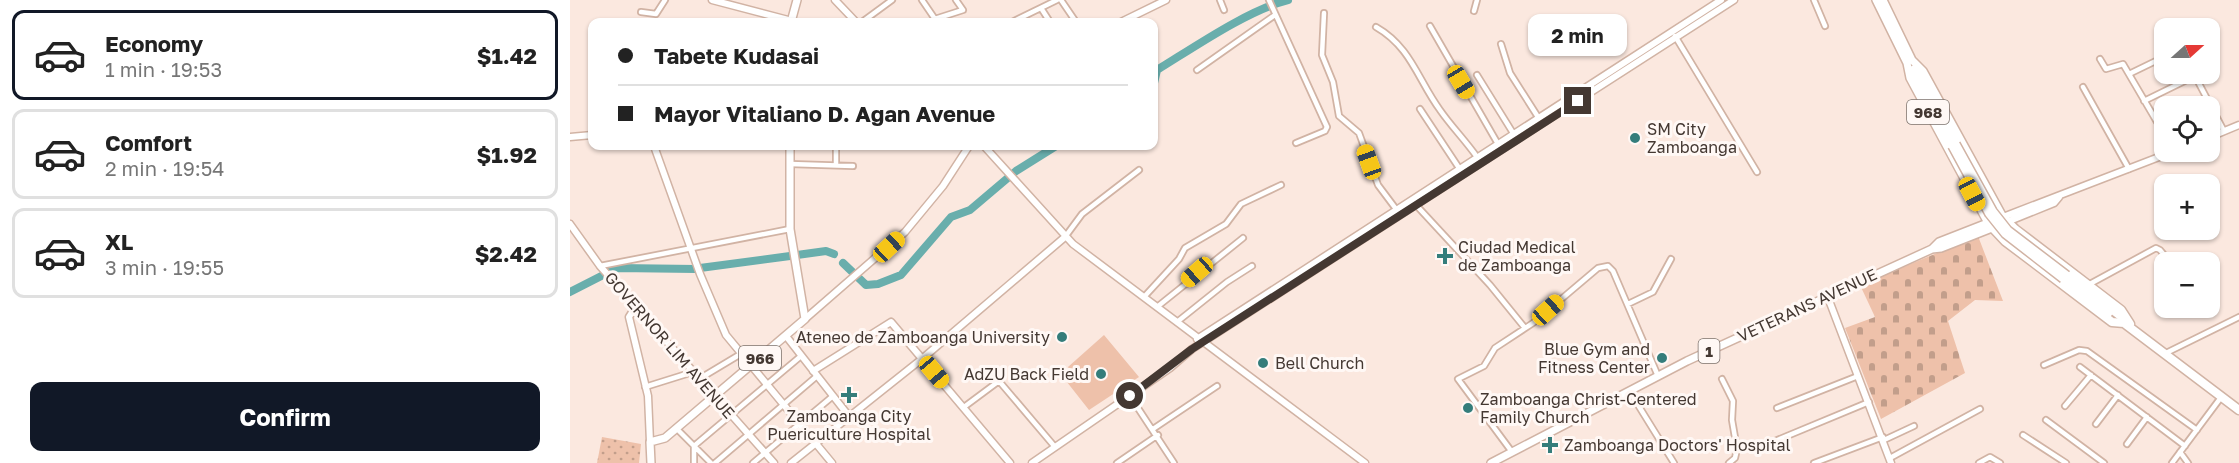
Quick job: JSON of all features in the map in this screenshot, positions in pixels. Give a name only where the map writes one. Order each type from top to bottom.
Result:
[{"type":"highway","points":[[2005,219],[2020,234],[2121,310],[2125,322],[2239,410]]},
{"type":"highway","points":[[1990,225],[2012,246],[2112,322],[2125,322]]},
{"type":"highway","points":[[2012,246],[2020,234]]},
{"type":"highway","points":[[2031,260],[2040,249]]},
{"type":"highway","points":[[2051,275],[2060,264]]},
{"type":"main road","points":[[712,0],[777,18]]},
{"type":"main road","points":[[792,18],[797,0]]},
{"type":"main road","points":[[835,0],[852,18]]},
{"type":"main road","points":[[1032,463],[1130,396],[1200,341],[1395,213],[1560,113],[1674,34],[1695,16],[1721,0]]},
{"type":"main road","points":[[1395,213],[1416,205],[1461,172],[1477,157],[1538,117],[1734,0]]},
{"type":"main road","name":"968","points":[[1876,0],[1910,61],[1923,71],[1991,198],[2005,219]]},
{"type":"main road","name":"968","points":[[1883,0],[1910,61],[1910,78],[1990,225]]},
{"type":"main road","points":[[1128,18],[1161,1]]},
{"type":"main road","points":[[1695,16],[1700,22]]},
{"type":"main road","points":[[1910,61],[1989,214],[2004,234],[2125,322]]},
{"type":"main road","points":[[1556,106],[1560,113]]},
{"type":"main road","points":[[2220,133],[2239,125]]},
{"type":"main road","points":[[570,137],[588,135]]},
{"type":"main road","points":[[655,150],[717,318],[739,355],[832,463]]},
{"type":"main road","points":[[790,150],[790,229],[805,319],[855,278],[918,218],[966,150]]},
{"type":"main road","points":[[988,150],[1065,237],[1200,341],[1365,463]]},
{"type":"main road","points":[[1954,160],[1967,153]]},
{"type":"main road","points":[[2005,219],[2054,203],[2059,197],[2154,159]]},
{"type":"main road","points":[[1966,182],[1979,175]]},
{"type":"main road","points":[[1978,205],[1991,198]]},
{"type":"main road","name":"1","points":[[1990,225],[2005,219]]},
{"type":"main road","name":"GOVERNOR LIM AVENUE","points":[[570,224],[604,270],[774,463]]},
{"type":"main road","name":"VETERANS AVENUE","points":[[1491,463],[1658,376],[1827,295],[1932,249],[1939,242],[1990,225]]},
{"type":"main road","points":[[791,463],[848,415],[922,358],[1065,237]]},
{"type":"main road","points":[[1827,295],[1891,460]]},
{"type":"main road","points":[[636,306],[628,317],[649,405],[648,461]]},
{"type":"main road","name":"966","points":[[650,442],[661,440],[805,319]]},
{"type":"main road","points":[[815,373],[889,321],[894,323],[1010,463]]},
{"type":"main road","points":[[786,336],[848,415]]},
{"type":"street","points":[[641,12],[656,14],[665,0]]},
{"type":"street","points":[[867,18],[892,0]]},
{"type":"street","points":[[933,0],[924,2],[934,18]]},
{"type":"street","points":[[943,18],[963,10],[957,0]]},
{"type":"street","points":[[1020,18],[1059,0],[1073,18]]},
{"type":"street","points":[[1220,0],[1224,10]]},
{"type":"street","points":[[1269,0],[1327,127],[1325,131],[1296,143]]},
{"type":"street","points":[[1474,11],[1477,0]]},
{"type":"street","points":[[1814,0],[1825,26]]},
{"type":"street","points":[[1041,8],[1047,18]]},
{"type":"street","points":[[1324,13],[1322,55],[1333,82],[1339,116],[1359,133],[1378,184],[1395,213]]},
{"type":"street","points":[[1197,70],[1275,15]]},
{"type":"street","points":[[1430,26],[1498,144]]},
{"type":"street","points":[[1376,27],[1405,50],[1439,109],[1477,157]]},
{"type":"street","points":[[1674,34],[1757,172]]},
{"type":"street","points":[[1501,44],[1510,73],[1538,117]]},
{"type":"street","points":[[2100,59],[2106,69],[2122,63],[2154,118]]},
{"type":"street","points":[[2129,74],[2154,62]]},
{"type":"street","points":[[1477,75],[1513,134]]},
{"type":"street","points":[[2144,101],[2177,84]]},
{"type":"street","points":[[2083,87],[2129,169]]},
{"type":"street","points":[[1420,109],[1461,172]]},
{"type":"street","points":[[2220,123],[2224,131]]},
{"type":"street","points":[[836,150],[836,165]]},
{"type":"street","points":[[790,164],[853,166]]},
{"type":"street","points":[[1065,237],[1082,214],[1139,170]]},
{"type":"street","points":[[1144,297],[1179,259],[1185,248],[1226,224],[1241,204],[1281,185]]},
{"type":"street","points":[[1416,205],[1496,292],[1525,328]]},
{"type":"street","points":[[604,270],[690,247],[790,229]]},
{"type":"street","points":[[1157,307],[1243,238]]},
{"type":"street","points":[[2088,285],[2156,248],[2162,252]]},
{"type":"street","points":[[1628,304],[1653,292],[1671,259]]},
{"type":"street","points":[[1176,322],[1227,282],[1252,266]]},
{"type":"street","points":[[1512,452],[1458,379],[1484,366],[1495,348],[1525,328],[1603,266],[1608,266],[1613,272],[1658,376]]},
{"type":"street","points":[[2162,350],[2239,317]]},
{"type":"street","points":[[2044,365],[2079,350],[2087,351],[2197,430]]},
{"type":"street","points":[[699,379],[739,355]]},
{"type":"street","points":[[694,463],[694,446],[801,356]]},
{"type":"street","points":[[2080,367],[2185,446]]},
{"type":"street","points":[[645,387],[693,372]]},
{"type":"street","points":[[676,428],[713,463],[783,405],[815,373]]},
{"type":"street","points":[[2066,406],[2091,375]]},
{"type":"street","points":[[1777,408],[1860,376]]},
{"type":"street","points":[[1722,379],[1733,402],[1732,420],[1737,449],[1735,458],[1729,463]]},
{"type":"street","points":[[964,407],[999,381],[1055,447]]},
{"type":"street","points":[[1153,429],[1217,386]]},
{"type":"street","points":[[1630,392],[1674,463]]},
{"type":"street","points":[[2096,424],[2118,395]]},
{"type":"street","points":[[753,463],[833,396]]},
{"type":"street","points":[[1130,396],[1158,435],[1174,463]]},
{"type":"street","points":[[2172,463],[2222,396]]},
{"type":"street","points":[[1775,441],[1869,402]]},
{"type":"street","points":[[1891,460],[1980,409]]},
{"type":"street","points":[[2127,444],[2146,417]]},
{"type":"street","points":[[2046,420],[2104,463]]},
{"type":"street","points":[[1814,463],[1914,426]]},
{"type":"street","points":[[1117,463],[1158,435]]},
{"type":"street","points":[[2024,435],[2066,463]]},
{"type":"street","points":[[2180,452],[2188,463]]},
{"type":"street","points":[[1979,463],[1990,457],[2000,463]]},
{"type":"green space","points":[[1978,236],[2003,301],[1975,300],[1948,321],[1965,373],[1881,419],[1845,328],[1875,317],[1860,285]]},
{"type":"green space","name":"AdZU Back Field","points":[[1104,335],[1139,377],[1089,410],[1063,377],[1070,370],[1068,367]]},
{"type":"green space","points":[[602,437],[641,444],[639,463],[597,463]]},
{"type":"waterway","points":[[1158,69],[1238,21],[1288,0]]},
{"type":"waterway","points":[[843,263],[866,285],[878,284],[901,275],[951,217],[970,210],[1016,171],[1050,150]]},
{"type":"waterway","points":[[797,255],[826,251],[834,254]]},
{"type":"waterway","points":[[700,268],[790,256]]},
{"type":"waterway","points":[[570,292],[617,268],[696,269]]},
{"type":"place","name":"SM City Zamboanga","points":[[1635,138]]},
{"type":"place","name":"Ciudad Medical de Zamboanga","points":[[1445,256]]},
{"type":"place","name":"Ateneo de Zamboanga University","points":[[1062,337]]},
{"type":"place","name":"Blue Gym and Fitness Center","points":[[1662,358]]},
{"type":"place","name":"Bell Church","points":[[1263,363]]},
{"type":"place","name":"AdZU Back Field","points":[[1101,374]]},
{"type":"place","name":"Zamboanga City Puericulture Hospital","points":[[849,395]]},
{"type":"place","name":"Zamboanga Christ-Centered Family Church","points":[[1468,408]]},
{"type":"place","name":"Zamboanga Doctors' Hospital","points":[[1550,445]]},
{"type":"route","points":[[1130,396],[1170,368],[1192,349],[1578,101]]}]
